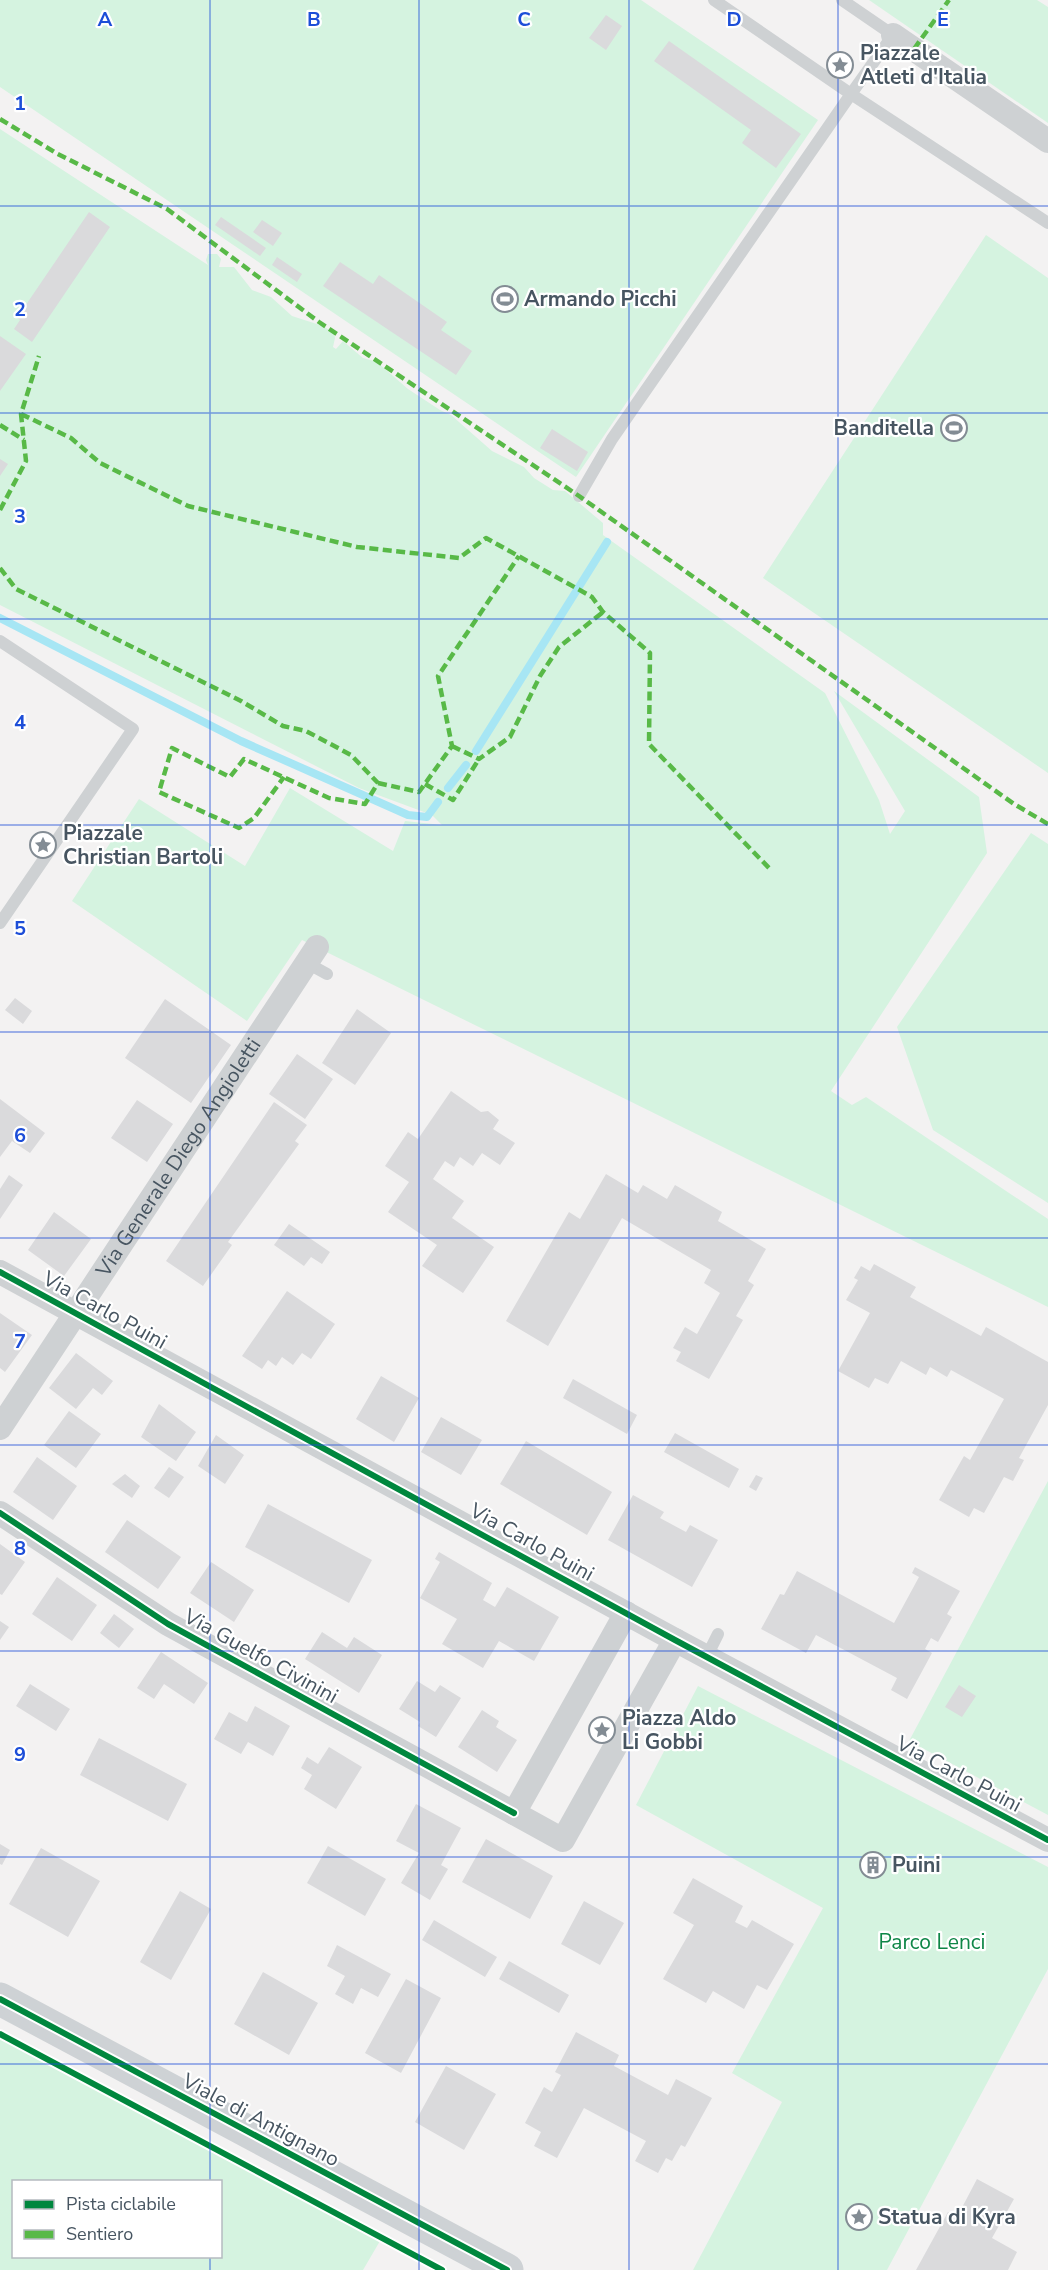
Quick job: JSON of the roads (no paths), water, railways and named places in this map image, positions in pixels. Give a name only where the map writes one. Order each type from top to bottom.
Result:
[{"type":"main road","name":"Viale di Antignano","points":[[0,1999],[507,2270]]},
{"type":"street","points":[[893,35],[1048,141]]},
{"type":"street","name":"Via Generale Diego Angioletti","points":[[0,1428],[76,1313],[317,962]]},
{"type":"street","name":"Via Carlo Puini","points":[[0,1272],[675,1640],[1048,1840]]},
{"type":"street","name":"Via Guelfo Civinini","points":[[0,1513],[168,1624],[514,1814]]},
{"type":"street","points":[[626,1612],[514,1814],[563,1840],[675,1640]]},
{"type":"lane","points":[[714,0],[851,94],[1048,223]]},
{"type":"lane","points":[[579,496],[612,439],[893,35],[842,0]]},
{"type":"lane","points":[[0,641],[134,729],[0,923]]},
{"type":"lane","points":[[706,1656],[718,1634]]},
{"type":"waterway","points":[[476,751],[607,542]]},
{"type":"waterway","points":[[0,618],[241,741],[408,815],[427,817],[438,802]]},
{"type":"waterway","points":[[448,788],[466,765]]},
{"type":"place","name":"Piazzale Atleti d'Italia","points":[[840,65]]},
{"type":"place","name":"Armando Picchi","points":[[505,299]]},
{"type":"place","name":"Banditella","points":[[954,428]]},
{"type":"place","name":"Piazzale Christian Bartoli","points":[[43,845]]},
{"type":"place","name":"Piazza Aldo Li Gobbi","points":[[602,1730]]},
{"type":"place","name":"Puini","points":[[873,1865]]},
{"type":"place","name":"Statua di Kyra","points":[[859,2217]]},
{"type":"park label","name":"Parco Lenci","points":[[932,1942]]}]
